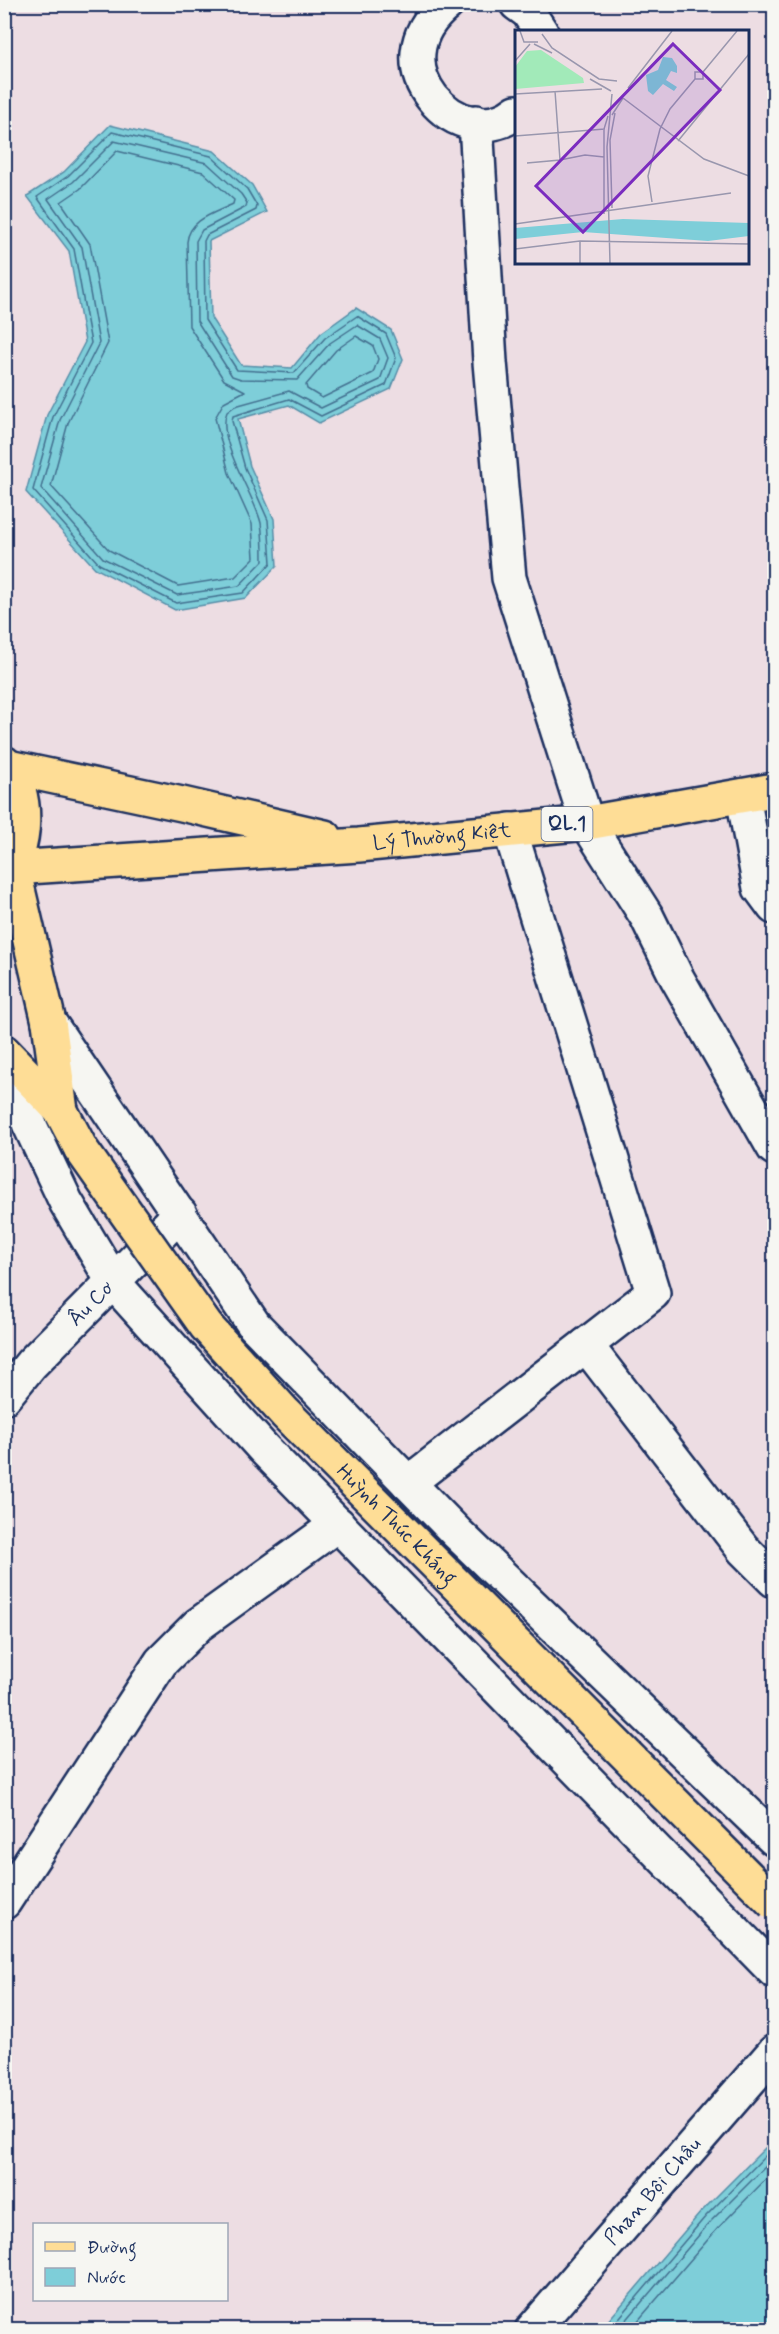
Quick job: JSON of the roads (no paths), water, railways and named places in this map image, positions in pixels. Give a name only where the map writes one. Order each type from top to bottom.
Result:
[{"type":"main road","name":"Lý Thường Kiệt","points":[[6,765],[359,845]]},
{"type":"main road","name":"QL.1","points":[[6,765],[21,799],[23,834],[9,873]]},
{"type":"main road","name":"Lý Thường Kiệt","points":[[9,873],[359,845],[587,823],[759,793]]},
{"type":"main road","name":"Huỳnh Thúc Kháng","points":[[9,873],[49,1022],[61,1111]]},
{"type":"main road","name":"Huỳnh Thúc Kháng","points":[[4,1052],[61,1111],[81,1149],[206,1326],[285,1413],[774,1903]]},
{"type":"street","points":[[447,4],[429,21],[420,42],[418,63],[423,85],[436,104],[454,117],[476,122],[491,122],[515,112]]},
{"type":"street","points":[[517,4],[528,12],[540,30]]},
{"type":"street","points":[[476,122],[490,362],[509,578],[587,823],[647,917],[678,978],[774,1148]]},
{"type":"street","points":[[759,793],[760,888],[774,907]]},
{"type":"street","points":[[408,1483],[653,1293],[510,830]]},
{"type":"street","points":[[49,1022],[254,1325],[408,1483],[774,1839]]},
{"type":"street","points":[[4,1061],[24,1115],[66,1202],[114,1283],[263,1448],[774,1971]]},
{"type":"street","name":"Âu Cơ","points":[[4,1396],[31,1364],[114,1283],[180,1214]]},
{"type":"street","points":[[586,1345],[744,1549],[774,1580]]},
{"type":"street","points":[[4,1902],[161,1662],[198,1625],[338,1524]]},
{"type":"street","name":"Phan Bội Châu","points":[[532,2330],[774,2052]]},
{"type":"water","points":[[110,125],[214,151],[252,185],[267,212],[209,241],[211,318],[241,365],[292,368],[321,333],[356,308],[391,330],[403,359],[391,389],[319,423],[289,405],[238,419],[250,466],[274,519],[277,566],[246,598],[175,610],[95,568],[26,492],[47,415],[85,342],[69,251],[27,196],[64,172]]},
{"type":"water","points":[[774,2139],[774,2329],[601,2329],[701,2212]]}]
